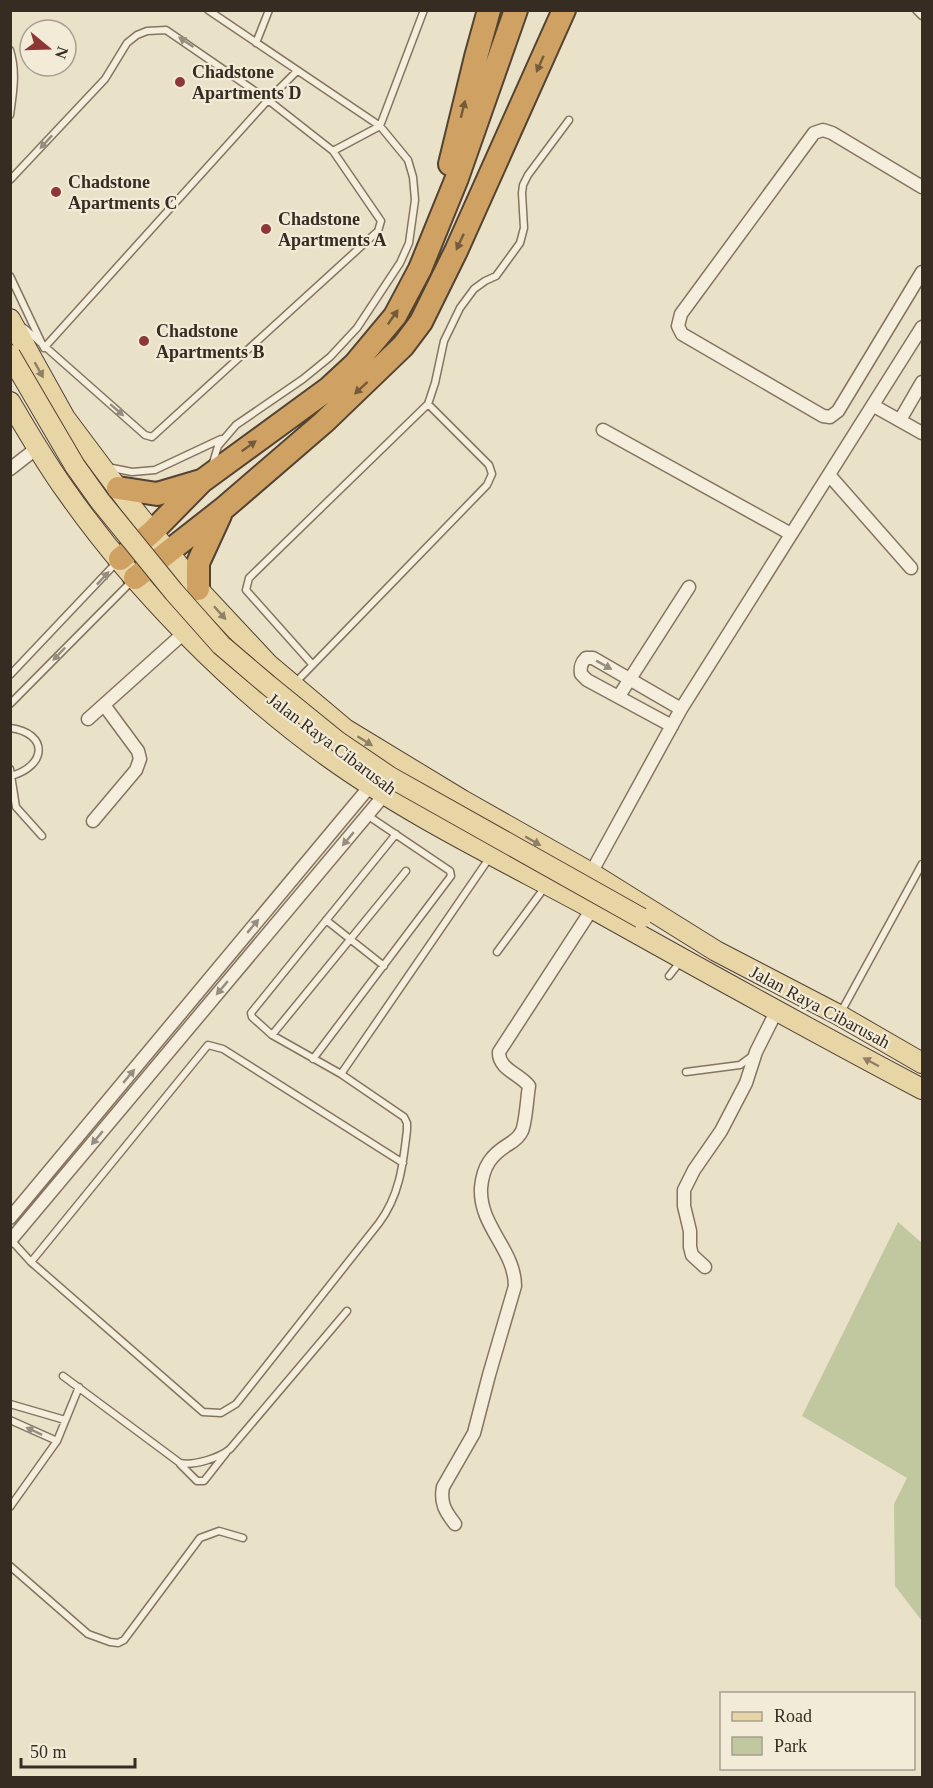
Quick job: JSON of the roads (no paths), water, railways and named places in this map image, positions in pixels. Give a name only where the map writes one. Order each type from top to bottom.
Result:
[{"type":"highway","points":[[445,207],[456,134],[489,10]]},
{"type":"highway","points":[[120,560],[152,532],[206,478],[328,389],[355,364],[395,316],[420,269],[457,178],[516,10]]},
{"type":"highway","points":[[141,585],[223,508],[372,378],[403,346],[421,322],[466,230],[564,10]]},
{"type":"highway","points":[[124,497],[157,494],[206,478]]},
{"type":"highway","points":[[198,589],[197,570],[200,555],[223,508]]},
{"type":"main road","name":"Jalan Raya Cibarusah","points":[[10,317],[65,418],[124,497],[198,589],[269,665],[292,686],[345,729],[462,800],[591,873],[716,951],[839,1015],[922,1063]]},
{"type":"main road","name":"Jalan Raya Cibarusah","points":[[10,355],[75,466],[100,501],[174,592],[221,645],[338,741],[390,777],[738,980],[752,998]]},
{"type":"main road","name":"Jalan Raya Cibarusah","points":[[10,377],[60,463],[94,510],[166,596],[233,667],[281,708],[349,761],[403,797],[639,922],[716,951]]},
{"type":"main road","name":"Jalan Raya Cibarusah","points":[[10,402],[66,492],[141,585],[185,632],[256,700],[326,756],[378,790],[491,854],[776,1012],[922,1089]]},
{"type":"main road","points":[[96,531],[109,533],[121,528],[129,518],[124,497]]},
{"type":"street","points":[[922,187],[832,133],[823,130],[814,133],[681,314],[678,326],[682,334],[823,416],[830,417],[838,411],[922,272]]},
{"type":"street","points":[[591,873],[681,709],[922,327]]},
{"type":"street","points":[[900,420],[922,382]]},
{"type":"street","points":[[873,406],[922,433]]},
{"type":"street","points":[[603,430],[791,534]]},
{"type":"street","points":[[10,469],[37,448]]},
{"type":"street","points":[[830,476],[911,568]]},
{"type":"street","points":[[619,696],[689,587]]},
{"type":"street","points":[[88,719],[185,632]]},
{"type":"street","points":[[672,726],[587,680],[581,674],[580,667],[583,661],[586,658],[592,658],[681,709]]},
{"type":"street","points":[[93,821],[136,770],[140,759],[138,751],[104,705]]},
{"type":"street","points":[[11,1241],[367,815],[378,790]]},
{"type":"street","points":[[10,1218],[378,790]]},
{"type":"street","points":[[455,1524],[444,1508],[441,1497],[442,1487],[474,1433],[515,1286],[515,1273],[484,1213],[481,1190],[483,1173],[489,1160],[522,1131],[529,1086],[501,1064],[499,1052],[592,909]]},
{"type":"street","points":[[705,1267],[692,1255],[690,1231],[684,1206],[684,1190],[694,1170],[721,1131],[746,1083],[756,1052],[776,1012]]},
{"type":"lane","points":[[206,478],[216,449],[236,425],[303,380],[357,328],[400,263],[409,243],[414,217],[413,177],[408,160],[380,126],[208,10]]},
{"type":"lane","points":[[256,43],[269,10]]},
{"type":"lane","points":[[333,151],[380,126],[424,10]]},
{"type":"lane","points":[[916,10],[922,15]]},
{"type":"lane","points":[[10,180],[105,80],[127,44],[137,34],[147,30],[166,30],[268,100],[333,151],[381,221],[378,231],[155,435],[148,437],[10,317]]},
{"type":"lane","points":[[10,50],[15,82],[10,116]]},
{"type":"lane","points":[[44,348],[268,100],[297,71]]},
{"type":"lane","points":[[312,664],[246,590],[246,584],[249,578],[428,404],[450,326],[474,290],[496,276],[520,243],[524,228],[523,185],[569,120]]},
{"type":"lane","points":[[10,276],[44,348]]},
{"type":"lane","points":[[292,686],[487,485],[492,474],[489,465],[428,404]]},
{"type":"lane","points":[[100,465],[132,472],[155,470],[224,437]]},
{"type":"lane","points":[[10,675],[120,560]]},
{"type":"lane","points":[[10,704],[141,585]]},
{"type":"lane","points":[[10,728],[29,733],[37,744],[39,753],[28,770],[11,773],[13,804],[42,836]]},
{"type":"lane","points":[[313,1059],[452,875],[450,871],[367,815]]},
{"type":"lane","points":[[11,1241],[31,1262],[203,1412],[220,1413],[236,1404],[380,1223],[395,1196],[403,1163],[406,1120],[341,1074],[272,1035],[252,1017],[251,1011],[396,834]]},
{"type":"lane","points":[[341,1074],[491,854]]},
{"type":"lane","points":[[839,1015],[922,864]]},
{"type":"lane","points":[[272,1035],[406,871]]},
{"type":"lane","points":[[497,952],[548,885]]},
{"type":"lane","points":[[327,920],[384,966]]},
{"type":"lane","points":[[669,976],[682,959]]},
{"type":"lane","points":[[31,1262],[208,1045],[223,1049],[403,1163]]},
{"type":"lane","points":[[686,1072],[740,1065],[748,1061],[756,1052]]},
{"type":"lane","points":[[63,1376],[180,1463],[197,1481],[204,1481],[226,1452],[347,1311]]},
{"type":"lane","points":[[10,1507],[57,1441],[80,1387]]},
{"type":"lane","points":[[10,1404],[65,1420]]},
{"type":"lane","points":[[10,1420],[57,1441]]},
{"type":"lane","points":[[180,1463],[190,1464],[226,1452]]},
{"type":"lane","points":[[10,1566],[88,1634],[118,1643],[124,1640],[200,1538],[219,1531],[243,1538]]},
{"type":"place","name":"Chadstone Apartments D","points":[[180,82]]},
{"type":"place","name":"Chadstone Apartments C","points":[[56,192]]},
{"type":"place","name":"Chadstone Apartments A","points":[[266,229]]},
{"type":"place","name":"Chadstone Apartments B","points":[[144,341]]}]
